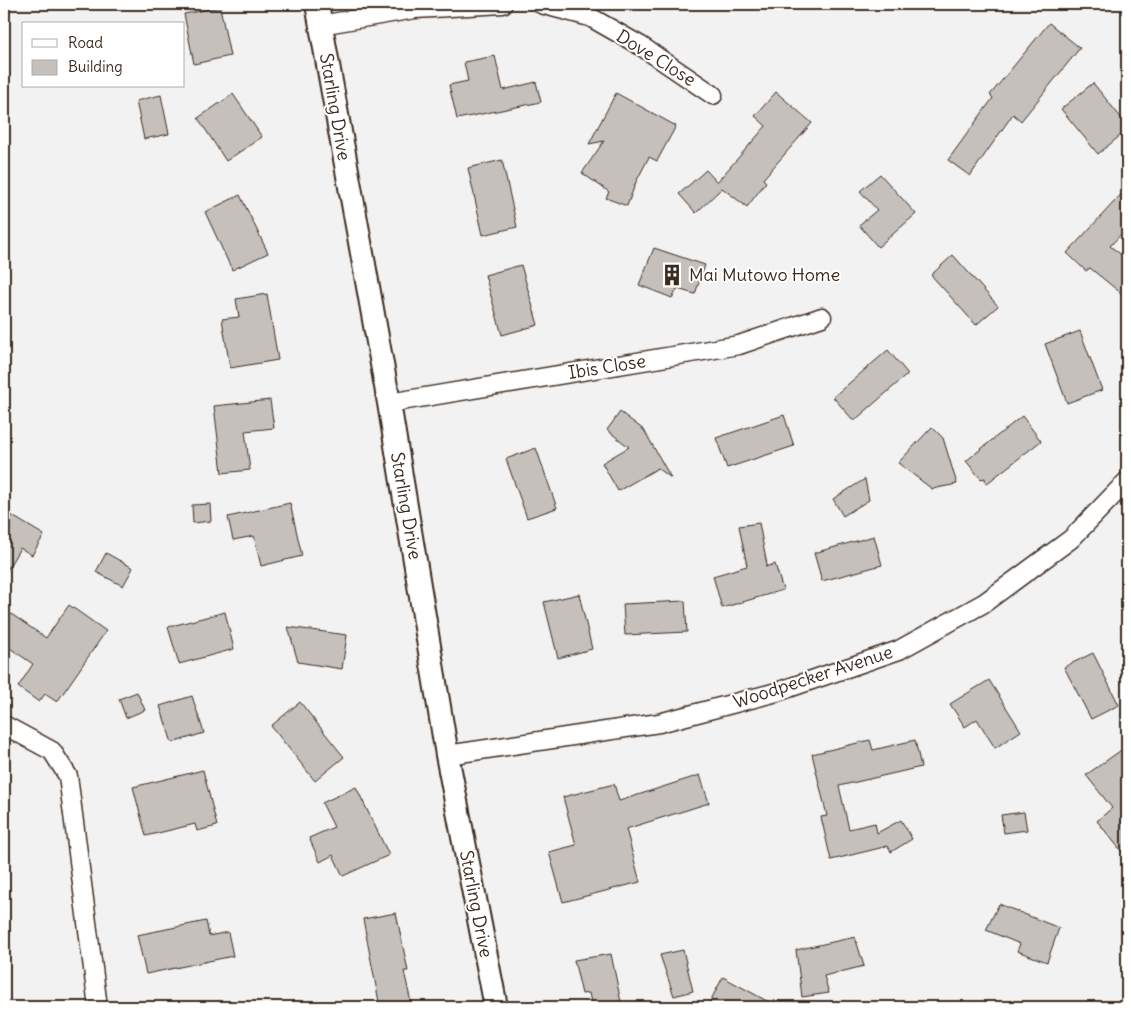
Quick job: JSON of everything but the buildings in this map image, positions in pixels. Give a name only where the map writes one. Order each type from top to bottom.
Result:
[{"type":"street","points":[[318,14],[503,4]]},
{"type":"street","name":"Dove Close","points":[[540,4],[590,17],[641,46],[713,95]]},
{"type":"street","name":"Starling Drive","points":[[318,14],[389,403],[447,755],[496,1007]]},
{"type":"street","name":"Ibis Close","points":[[389,403],[739,345],[822,316]]},
{"type":"street","name":"Woodpecker Avenue","points":[[447,755],[659,723],[777,692],[899,650],[984,603],[1064,545],[1127,481]]},
{"type":"street","points":[[4,725],[52,751],[68,776],[98,1007]]},
{"type":"place","name":"Mai Mutowo Home","points":[[672,275]]}]
